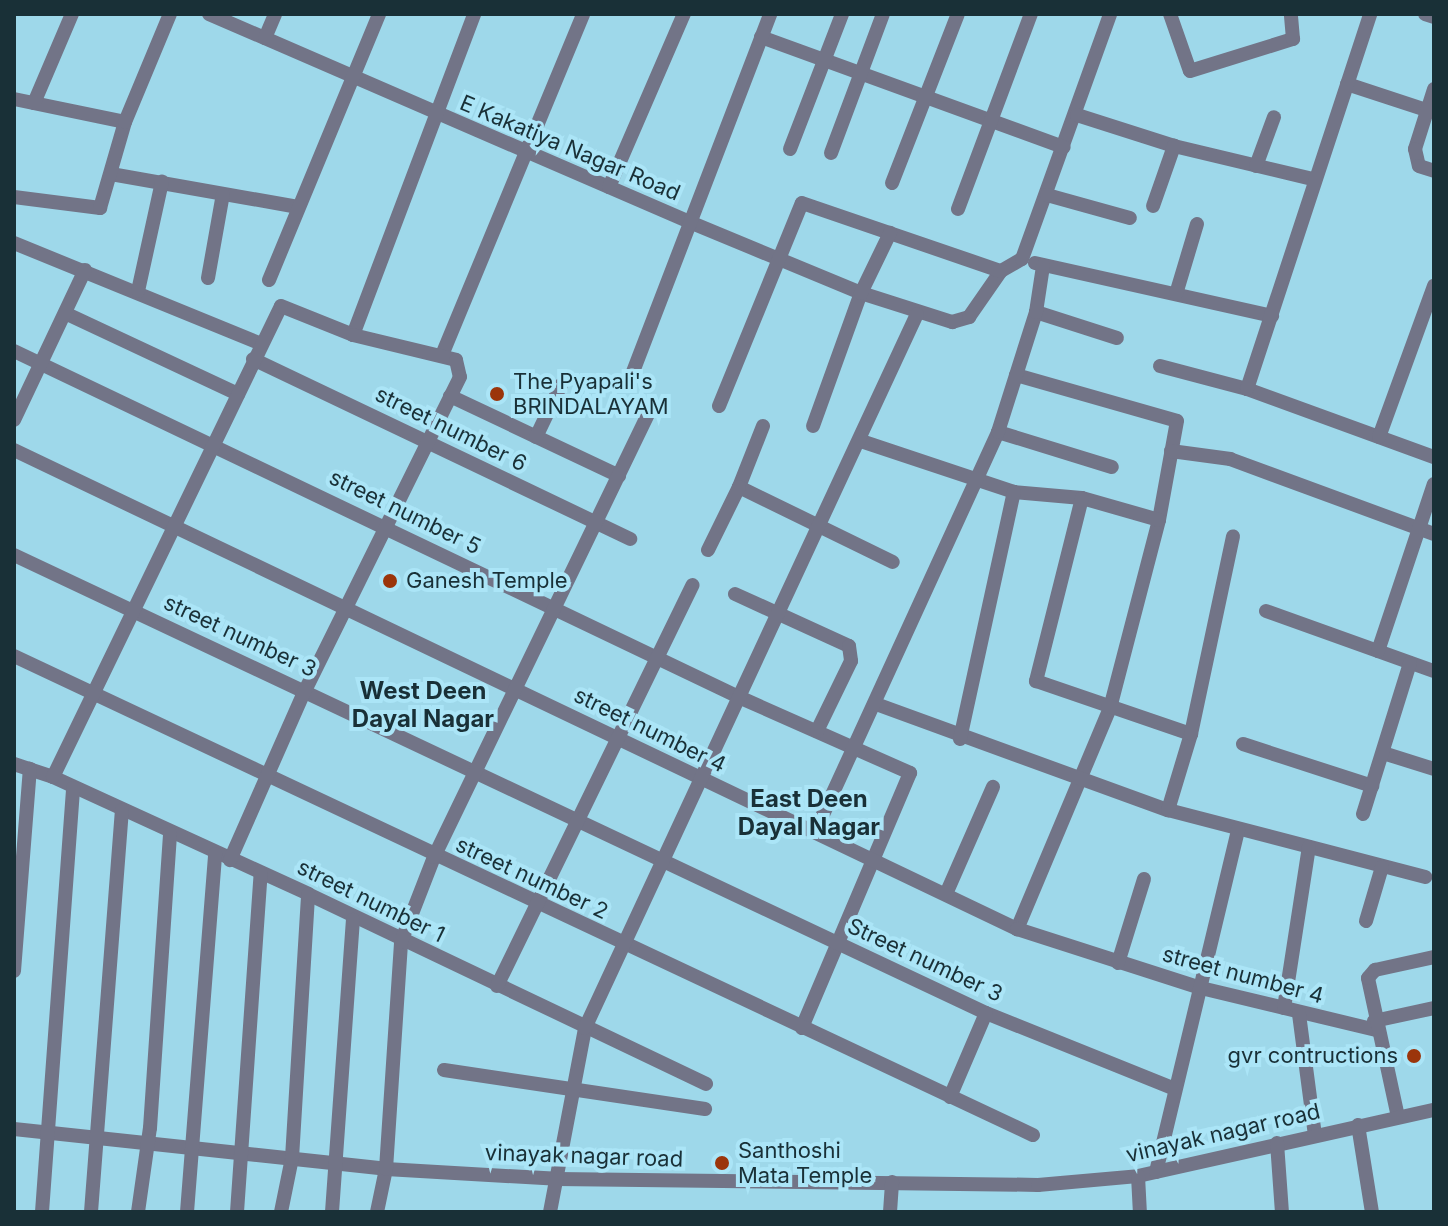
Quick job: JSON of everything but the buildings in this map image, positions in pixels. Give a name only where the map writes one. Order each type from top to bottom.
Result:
[{"type":"street","points":[[34,103],[72,14]]},
{"type":"street","points":[[14,197],[100,208],[125,122],[170,14]]},
{"type":"street","name":"E Kakatiya Nagar Road","points":[[209,14],[351,80],[917,314],[962,321],[1001,271]]},
{"type":"street","points":[[265,38],[275,14]]},
{"type":"street","points":[[269,280],[379,14]]},
{"type":"street","points":[[353,335],[474,14]]},
{"type":"street","points":[[442,355],[523,151],[583,14]]},
{"type":"street","points":[[609,187],[684,14]]},
{"type":"street","points":[[631,377],[770,14]]},
{"type":"street","points":[[790,149],[842,14]]},
{"type":"street","points":[[831,153],[883,14]]},
{"type":"street","points":[[892,183],[958,14]]},
{"type":"street","points":[[958,209],[1031,14]]},
{"type":"street","points":[[719,406],[777,257],[802,203],[1001,271],[1022,259],[1077,115],[1110,14]]},
{"type":"street","points":[[1170,14],[1190,71],[1293,39],[1291,14]]},
{"type":"street","points":[[1247,389],[1313,179],[1370,14]]},
{"type":"street","points":[[1425,14],[1434,17]]},
{"type":"street","points":[[761,37],[1064,147]]},
{"type":"street","points":[[1347,84],[1426,110]]},
{"type":"street","points":[[1434,89],[1426,110],[1416,161],[1434,171]]},
{"type":"street","points":[[14,99],[125,122]]},
{"type":"street","points":[[1077,115],[1174,146],[1313,179]]},
{"type":"street","points":[[1256,166],[1274,117]]},
{"type":"street","points":[[1153,206],[1174,146]]},
{"type":"street","points":[[111,174],[298,207]]},
{"type":"street","points":[[138,291],[162,182]]},
{"type":"street","points":[[208,278],[223,194]]},
{"type":"street","points":[[1047,195],[1130,218]]},
{"type":"street","points":[[1176,294],[1197,224]]},
{"type":"street","points":[[813,426],[861,293],[890,233]]},
{"type":"street","points":[[14,243],[138,291],[261,344]]},
{"type":"street","points":[[1022,259],[1272,316]]},
{"type":"street","points":[[815,832],[998,432],[1036,312],[1043,266]]},
{"type":"street","points":[[14,420],[44,363],[85,270]]},
{"type":"street","points":[[1379,437],[1434,286]]},
{"type":"street","points":[[53,777],[96,694],[216,446],[253,359],[281,306],[353,335],[442,355],[462,368],[267,773],[222,857],[187,1212]]},
{"type":"street","points":[[1036,312],[1117,338]]},
{"type":"street","points":[[67,314],[238,394]]},
{"type":"street","points":[[550,1212],[585,1028],[861,441],[917,314]]},
{"type":"street","name":"street number 5","points":[[14,351],[386,526],[656,658],[910,773],[874,860]]},
{"type":"street","name":"street number 6","points":[[253,359],[630,539]]},
{"type":"street","points":[[1160,366],[1247,389],[1434,457]]},
{"type":"street","points":[[1016,375],[1177,421],[1159,520],[1110,708],[1082,781],[1017,929]]},
{"type":"street","points":[[536,437],[561,385]]},
{"type":"street","points":[[450,396],[619,476]]},
{"type":"street","points":[[377,1212],[386,1169],[401,942],[434,857],[648,414]]},
{"type":"street","points":[[708,550],[739,487],[763,426]]},
{"type":"street","points":[[998,432],[1112,467]]},
{"type":"street","points":[[861,441],[1014,492],[1082,498],[1159,520]]},
{"type":"street","name":"street number 4","points":[[14,450],[1017,929],[1201,988],[1299,1014],[1375,1026]]},
{"type":"street","points":[[1171,451],[1230,459],[1434,534]]},
{"type":"street","points":[[1378,651],[1434,484]]},
{"type":"street","points":[[739,487],[893,562]]},
{"type":"street","points":[[960,739],[1014,492]]},
{"type":"street","points":[[1082,498],[1036,681],[1191,734]]},
{"type":"street","points":[[1168,810],[1191,734],[1233,536]]},
{"type":"street","name":"street number 3","points":[[14,555],[305,690],[663,864]]},
{"type":"street","points":[[497,986],[693,585]]},
{"type":"street","points":[[735,594],[849,646],[853,652],[817,731]]},
{"type":"street","points":[[1266,611],[1434,671]]},
{"type":"street","name":"street number 2","points":[[14,656],[267,773],[434,857],[1033,1135]]},
{"type":"street","points":[[1363,814],[1410,663]]},
{"type":"street","points":[[876,704],[960,739],[1168,810],[1425,877]]},
{"type":"street","points":[[1243,744],[1372,786]]},
{"type":"street","points":[[1383,753],[1434,769]]},
{"type":"street","name":"street number 1","points":[[14,764],[53,777],[170,834],[308,894],[353,920],[706,1084]]},
{"type":"street","points":[[14,971],[30,769]]},
{"type":"street","points":[[946,894],[993,787]]},
{"type":"street","points":[[42,1212],[51,1133],[73,788]]},
{"type":"street","points":[[91,1212],[122,810]]},
{"type":"street","points":[[1156,1172],[1173,1088],[1201,988],[1238,830]]},
{"type":"street","points":[[138,1212],[148,1144],[170,834]]},
{"type":"street","points":[[1284,1008],[1309,847]]},
{"type":"street","points":[[802,1028],[840,946],[874,860]]},
{"type":"street","name":"Street number 3","points":[[663,864],[986,1013],[1173,1088]]},
{"type":"street","points":[[1366,921],[1382,867]]},
{"type":"street","points":[[237,1212],[244,1153],[261,873]]},
{"type":"street","points":[[1118,963],[1144,879]]},
{"type":"street","points":[[281,1212],[292,1158],[308,894]]},
{"type":"street","points":[[332,1212],[339,1162],[353,920]]},
{"type":"street","points":[[1398,1117],[1367,988],[1375,970],[1434,957]]},
{"type":"street","points":[[1375,1026],[1434,1008]]},
{"type":"street","points":[[950,1097],[986,1013]]},
{"type":"street","points":[[1299,1014],[1315,1135]]},
{"type":"street","points":[[444,1070],[705,1109]]},
{"type":"street","name":"vinayak nagar road","points":[[14,1129],[386,1169],[557,1179],[789,1186],[892,1182],[1038,1185],[1138,1176],[1434,1110]]},
{"type":"street","points":[[1358,1125],[1372,1212]]},
{"type":"street","points":[[1277,1143],[1282,1212]]},
{"type":"street","points":[[1138,1176],[1140,1212]]},
{"type":"street","points":[[890,1212],[892,1182]]},
{"type":"place","name":"The Pyapali's BRINDALAYAM","points":[[497,394]]},
{"type":"place","name":"Ganesh Temple","points":[[390,581]]},
{"type":"place","name":"gvr contructions","points":[[1414,1056]]},
{"type":"place","name":"Santhoshi Mata Temple","points":[[722,1163]]},
{"type":"district","name":"West Deen Dayal Nagar","points":[[423,705]]},
{"type":"district","name":"East Deen Dayal Nagar","points":[[809,813]]}]
